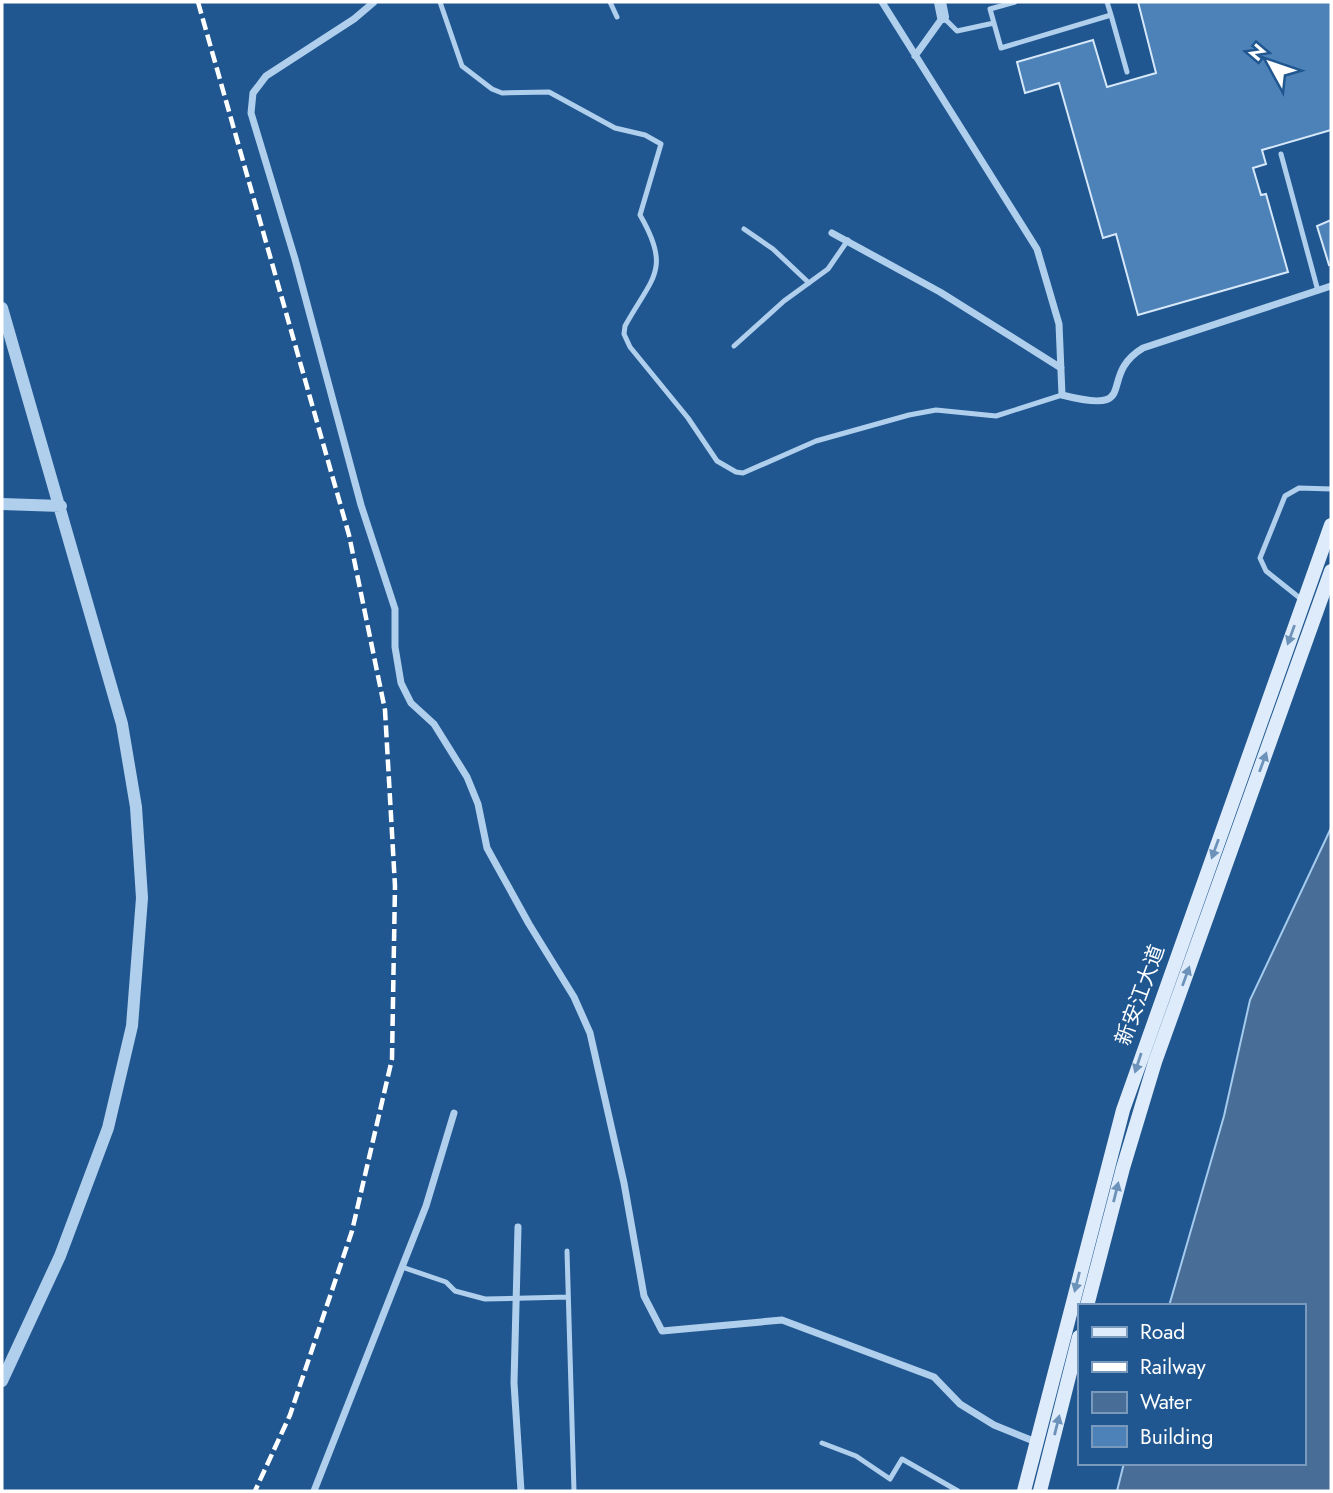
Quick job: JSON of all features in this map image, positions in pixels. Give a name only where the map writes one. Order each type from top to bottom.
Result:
[{"type":"main road","name":"新安江大道","points":[[1024,1491],[1123,1110],[1331,525]]},
{"type":"main road","name":"新安江大道","points":[[1088,1304],[1122,1168],[1154,1062],[1331,570]]},
{"type":"main road","points":[[1040,1491],[1078,1341]]},
{"type":"street","points":[[374,2],[354,19],[260,81],[253,93],[251,113],[295,259],[361,505],[395,609],[395,647],[401,683],[411,704],[434,724],[467,778],[478,804],[487,848],[529,925],[574,997],[590,1032],[624,1183],[644,1296],[662,1331],[782,1320],[934,1377],[960,1404],[994,1424],[1036,1442]]},
{"type":"street","points":[[882,2],[1037,249],[1056,305],[1062,394],[1093,403],[1106,401],[1115,393],[1125,363],[1143,348],[1331,286]]},
{"type":"street","points":[[915,56],[943,17],[940,2]]},
{"type":"street","points":[[832,233],[1016,338],[1061,369]]},
{"type":"street","points":[[2,308],[112,687],[129,762],[140,853],[141,941],[131,1026],[108,1128],[65,1244],[2,1381]]},
{"type":"street","points":[[2,504],[61,506]]},
{"type":"street","points":[[314,1491],[426,1206],[454,1113]]},
{"type":"street","points":[[518,1227],[514,1383],[521,1491]]},
{"type":"lane","points":[[440,2],[462,66],[492,89],[502,93],[549,92],[615,128],[645,135],[661,145],[640,215],[656,249],[656,272],[625,326],[624,334],[630,347],[688,418],[712,455],[728,470],[743,473],[816,441],[909,415],[936,410],[996,416],[1062,394]]},
{"type":"lane","points":[[610,2],[617,17]]},
{"type":"lane","points":[[1015,2],[990,9],[1000,48],[1111,15]]},
{"type":"lane","points":[[1107,2],[1127,72]]},
{"type":"lane","points":[[943,17],[957,31],[994,23]]},
{"type":"lane","points":[[1281,154],[1318,291]]},
{"type":"lane","points":[[744,229],[773,249],[809,283]]},
{"type":"lane","points":[[734,346],[828,269],[848,240]]},
{"type":"lane","points":[[1304,601],[1266,571],[1260,558],[1285,496],[1299,488],[1331,489]]},
{"type":"lane","points":[[567,1251],[574,1491]]},
{"type":"lane","points":[[402,1268],[446,1282],[455,1291],[485,1299],[568,1297]]},
{"type":"lane","points":[[822,1443],[856,1456],[890,1479],[902,1459],[958,1491]]},
{"type":"water","points":[[1331,828],[1331,1491],[1117,1491],[1124,1465],[1305,1465],[1305,1304],[1170,1304],[1224,1116],[1250,1000]]},
{"type":"building","points":[[1138,2],[1331,2],[1331,130],[1262,150],[1266,164],[1253,168],[1261,195],[1266,194],[1288,272],[1138,315],[1116,234],[1103,238],[1059,83],[1025,93],[1017,62],[1093,40],[1107,87],[1156,73]]},
{"type":"building","points":[[1331,220],[1331,264],[1329,265],[1317,226]]},
{"type":"railway","points":[[198,2],[349,535],[385,710],[395,886],[392,1059],[352,1231],[290,1415],[255,1491]]}]
